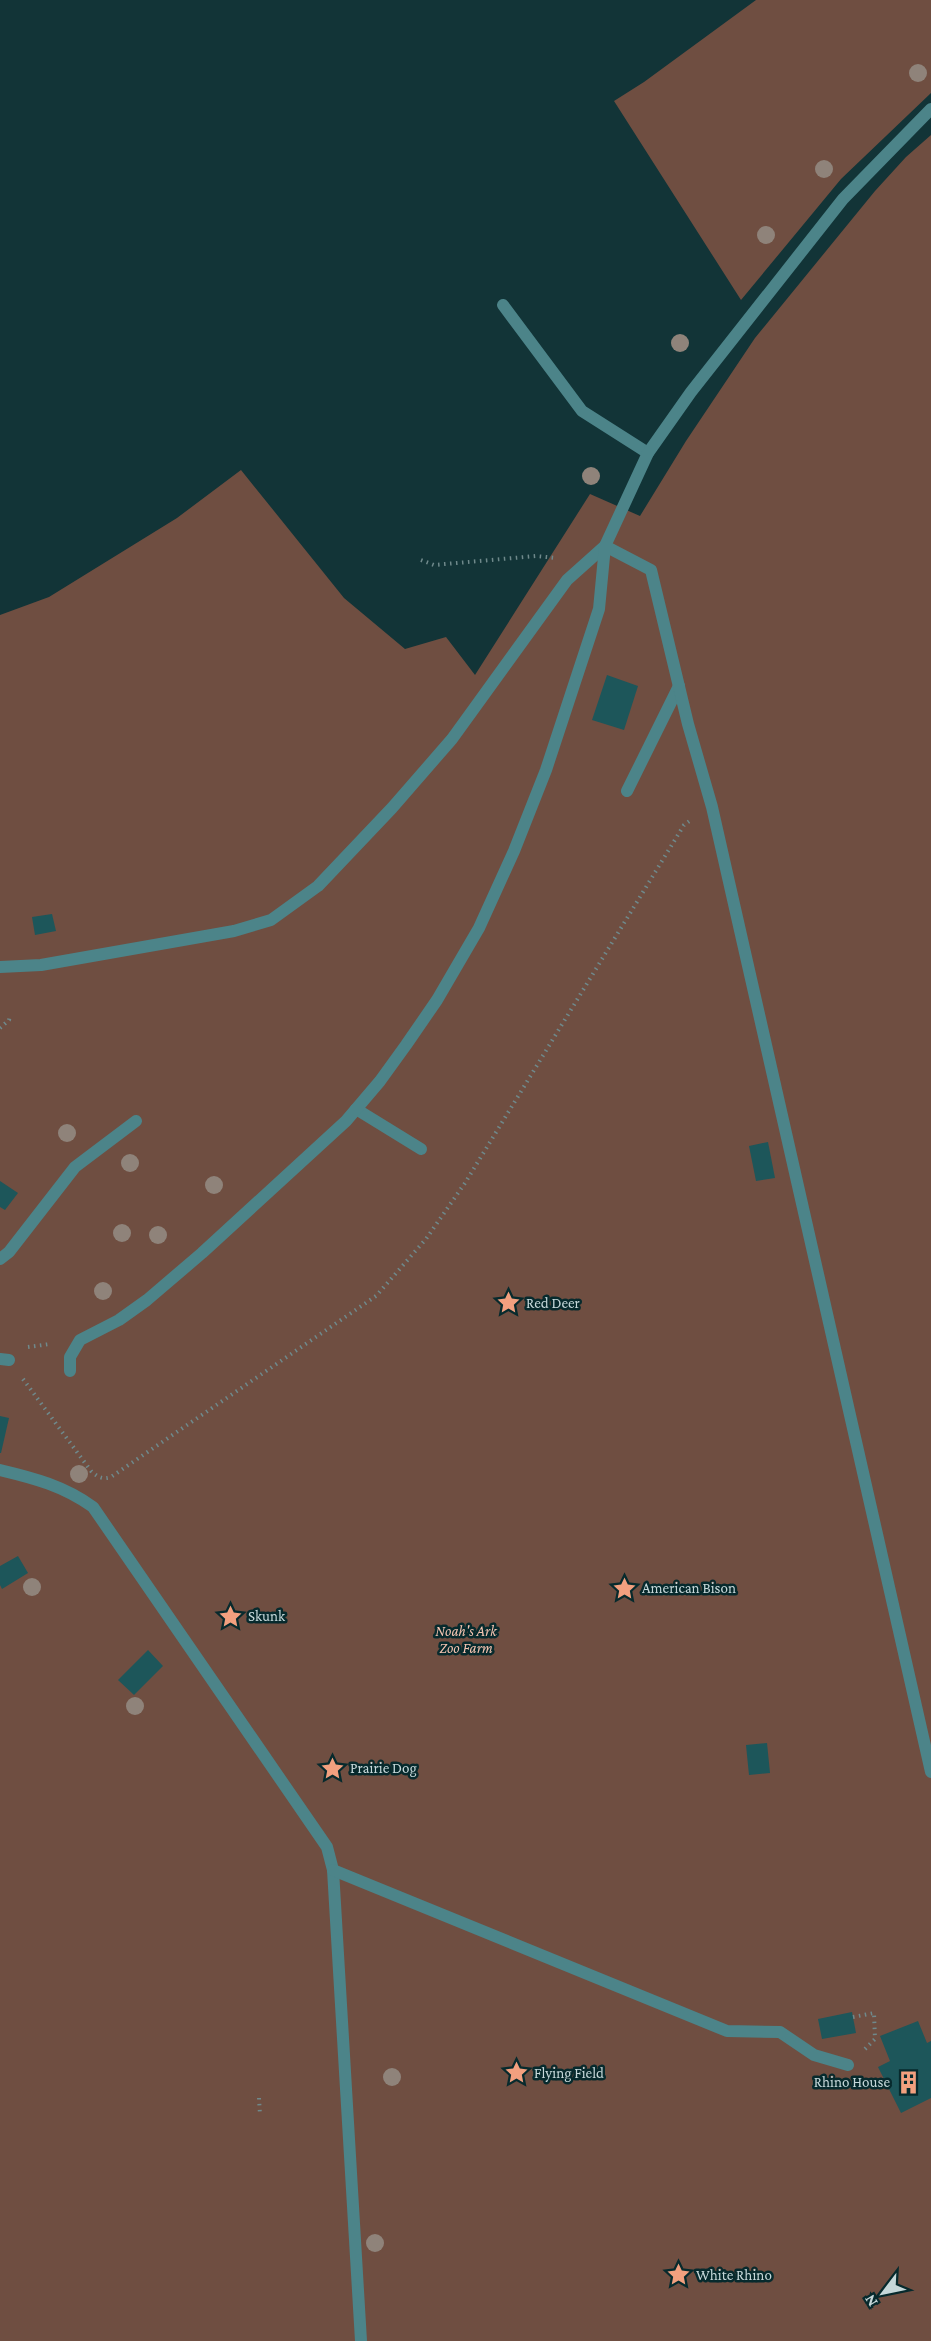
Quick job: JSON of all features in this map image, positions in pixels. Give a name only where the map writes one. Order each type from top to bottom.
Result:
[{"type":"lane","points":[[70,1371],[70,1357],[80,1340],[119,1320],[147,1300],[211,1245],[346,1121],[380,1081],[437,1000],[479,928],[514,851],[546,770],[599,609],[605,546],[648,453],[691,392],[843,198],[931,109]]},
{"type":"lane","points":[[503,305],[582,411],[648,453]]},
{"type":"lane","points":[[0,967],[53,963],[234,932],[271,920],[318,886],[392,808],[452,739],[567,580],[605,546]]},
{"type":"lane","points":[[605,546],[651,570],[712,807],[931,1772]]},
{"type":"lane","points":[[627,791],[679,686]]},
{"type":"lane","points":[[356,1109],[421,1149]]},
{"type":"lane","points":[[0,1259],[9,1252],[75,1167],[136,1121]]},
{"type":"lane","points":[[0,1470],[45,1481],[79,1497],[93,1507],[327,1847],[333,1870],[362,2341]]},
{"type":"lane","points":[[333,1870],[727,2031],[780,2032],[814,2055],[848,2065]]},
{"type":"path","points":[[421,560],[434,565],[537,556],[589,560]]},
{"type":"path","points":[[80,1340],[26,1348],[5,1359],[91,1471],[97,1477],[104,1479],[111,1477],[376,1296],[426,1239],[465,1183],[684,825],[712,807]]},
{"type":"path","points":[[0,1028],[9,1020],[10,1015]]},
{"type":"path","points":[[848,2065],[875,2039],[874,2013],[853,2017]]},
{"type":"path","points":[[259,2098],[260,2115]]},
{"type":"green space","points":[[756,0],[931,0],[931,93],[841,179],[741,300],[614,101],[644,82]]},
{"type":"green space","name":"Noah's Ark Zoo Farm","points":[[931,135],[931,2341],[0,2341],[0,615],[49,597],[177,518],[241,470],[344,598],[405,649],[446,637],[475,675],[590,494],[640,516],[686,441],[755,338],[875,191],[906,157]]},
{"type":"building","points":[[607,675],[638,686],[624,730],[592,720]]},
{"type":"building","points":[[52,914],[56,931],[35,935],[32,917]]},
{"type":"building","points":[[768,1142],[775,1178],[756,1181],[749,1146]]},
{"type":"building","points":[[0,1181],[18,1193],[5,1210],[0,1207]]},
{"type":"building","points":[[0,1416],[9,1418],[1,1453],[0,1453]]},
{"type":"building","points":[[18,1556],[28,1573],[2,1589],[0,1566]]},
{"type":"building","points":[[148,1650],[163,1666],[134,1695],[118,1680]]},
{"type":"building","points":[[767,1743],[770,1773],[749,1775],[746,1745]]},
{"type":"building","points":[[852,2012],[856,2033],[822,2039],[818,2019]]},
{"type":"building","name":"Rhino House","points":[[918,2021],[927,2043],[931,2041],[931,2098],[901,2113],[878,2067],[890,2061],[880,2036]]},
{"type":"place","name":"Red Deer","points":[[508,1303]]},
{"type":"place","name":"American Bison","points":[[624,1588]]},
{"type":"place","name":"Skunk","points":[[230,1616]]},
{"type":"place","name":"Prairie Dog","points":[[332,1768]]},
{"type":"place","name":"Flying Field","points":[[516,2073]]},
{"type":"place","name":"Rhino House","points":[[908,2082]]},
{"type":"place","name":"White Rhino","points":[[678,2275]]}]
